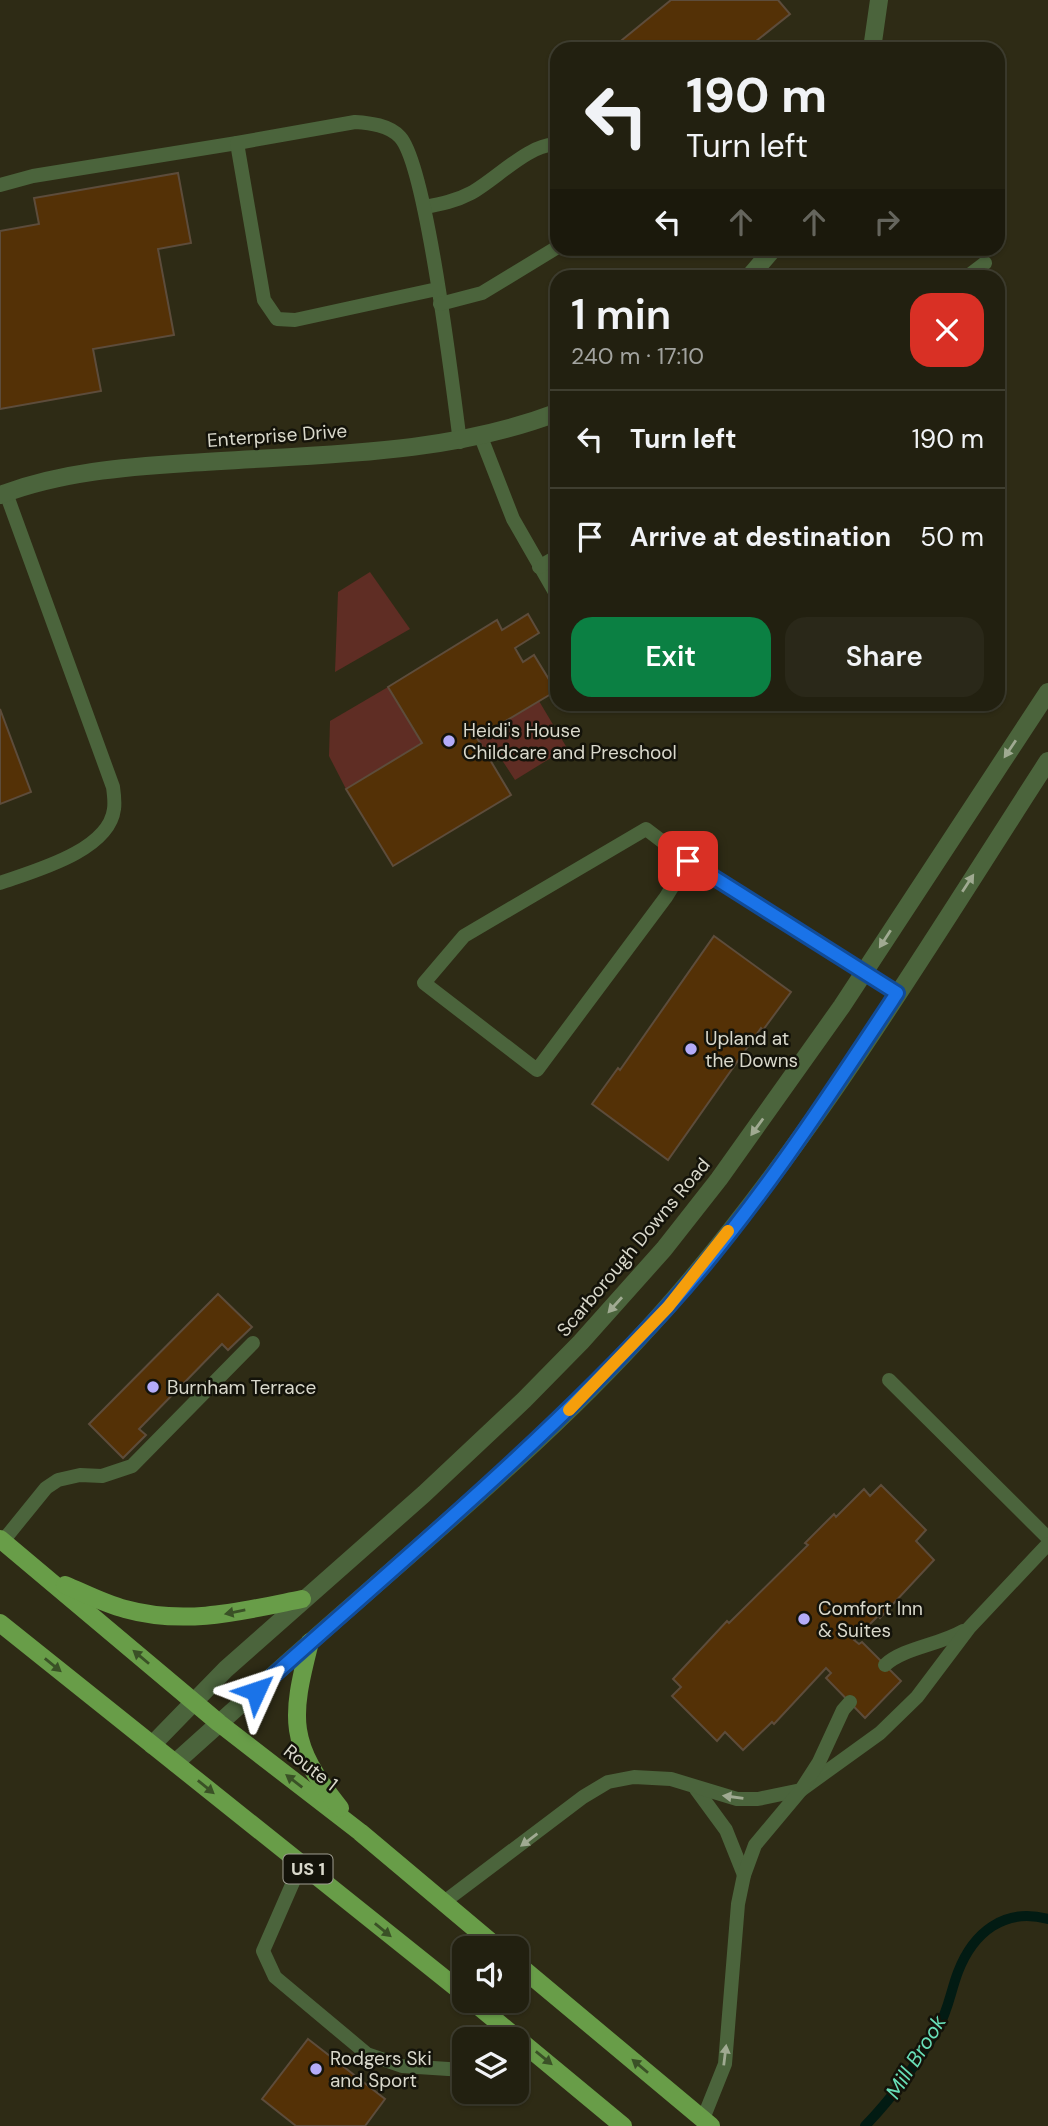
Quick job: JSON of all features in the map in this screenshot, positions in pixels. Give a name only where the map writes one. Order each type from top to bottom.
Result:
[{"type":"main road","name":"Route 1","points":[[1,1540],[219,1723],[360,1832],[484,1936]]},
{"type":"main road","points":[[50,1579],[124,1609],[195,1619],[302,1598]]},
{"type":"main road","name":"US 1","points":[[3,1631],[175,1763],[452,1984]]},
{"type":"main road","points":[[310,1642],[296,1699],[297,1733],[317,1779],[360,1832]]},
{"type":"main road","points":[[529,1974],[707,2123]]},
{"type":"main road","points":[[485,2013],[501,2027]]},
{"type":"main road","points":[[529,2051],[623,2126]]},
{"type":"street","points":[[873,42],[879,0]]},
{"type":"street","points":[[755,270],[767,256]]},
{"type":"street","name":"Enterprise Drive","points":[[3,494],[65,476],[128,467],[460,442],[550,415]]},
{"type":"street","name":"Scarborough Downs Road","points":[[152,1745],[193,1701],[302,1598],[384,1530],[524,1399],[633,1285],[719,1179],[864,972],[1048,692]]},
{"type":"street","points":[[175,1763],[543,1436],[668,1307],[745,1211],[833,1091],[1048,761]]},
{"type":"lane","points":[[0,185],[33,176],[355,122],[371,123],[393,131],[404,143],[424,207],[460,442]]},
{"type":"lane","points":[[237,143],[264,300],[277,319],[295,320],[437,289]]},
{"type":"lane","points":[[424,207],[454,201],[474,192],[531,152],[550,147]]},
{"type":"lane","points":[[440,304],[482,293],[550,251]]},
{"type":"lane","points":[[976,270],[985,263]]},
{"type":"lane","points":[[481,437],[497,484],[550,584]]},
{"type":"lane","points":[[0,883],[80,850],[99,837],[114,811],[113,787],[3,494]]},
{"type":"lane","points":[[539,567],[550,561]]},
{"type":"lane","points":[[688,861],[666,897],[537,1070],[424,983],[464,936],[646,829],[688,861],[897,993]]},
{"type":"lane","points":[[1,1540],[46,1488],[58,1480],[80,1475],[102,1476],[132,1466],[253,1343]]},
{"type":"lane","points":[[889,1380],[1048,1538]]},
{"type":"lane","points":[[444,1902],[583,1797],[608,1782],[653,1777],[694,1785],[737,1799],[758,1799],[801,1790],[880,1733],[916,1697],[969,1628],[1048,1544]]},
{"type":"lane","points":[[885,1665],[892,1658],[945,1641],[969,1628]]},
{"type":"lane","points":[[707,2123],[725,2064],[738,1904],[744,1875],[755,1846],[801,1790],[850,1702]]},
{"type":"lane","points":[[694,1785],[712,1806],[726,1830],[744,1875]]},
{"type":"lane","points":[[301,1864],[264,1951],[275,1977],[367,2054],[402,2066],[452,2069]]},
{"type":"shaded area","points":[[370,572],[410,629],[335,672],[338,592]]},
{"type":"shaded area","points":[[388,687],[422,743],[346,789],[329,756],[330,721]]},
{"type":"shaded area","points":[[539,701],[567,748],[515,780],[498,754],[489,759],[477,738]]},
{"type":"building","points":[[671,0],[778,0],[790,14],[755,42],[620,42]]},
{"type":"building","points":[[178,173],[191,243],[158,249],[174,335],[93,349],[101,391],[0,409],[0,231],[39,224],[34,198]]},
{"type":"building","name":"Heidi's House Childcare and Preschool","points":[[528,614],[539,633],[515,648],[523,662],[534,655],[550,681],[550,695],[477,738],[511,795],[393,866],[346,789],[422,743],[388,687],[497,620],[502,630]]},
{"type":"building","points":[[0,709],[31,792],[0,804]]},
{"type":"building","name":"Upland at the Downs","points":[[714,936],[791,992],[763,1030],[761,1028],[668,1160],[592,1104],[618,1068],[620,1070]]},
{"type":"building","name":"Burnham Terrace","points":[[218,1294],[252,1327],[228,1350],[222,1344],[139,1429],[146,1435],[123,1458],[89,1424]]},
{"type":"building","name":"Comfort Inn & Suites","points":[[881,1485],[926,1530],[916,1541],[934,1560],[880,1618],[878,1616],[854,1640],[859,1644],[862,1642],[901,1681],[865,1718],[826,1678],[831,1673],[826,1668],[774,1724],[772,1722],[743,1750],[725,1732],[717,1741],[672,1696],[681,1687],[673,1679],[727,1621],[729,1623],[808,1545],[805,1543],[834,1514],[836,1517],[864,1489],[870,1496]]},
{"type":"building","name":"Rodgers Ski and Sport","points":[[308,2039],[385,2099],[365,2126],[296,2126],[262,2099]]},
{"type":"waterway","name":"Mill Brook","points":[[865,2126],[913,2067],[938,2028],[964,1958],[981,1935],[1004,1920],[1032,1916],[1048,1919]]},
{"type":"slow traffic","points":[[569,1410],[668,1307],[728,1231]]},
{"type":"place","name":"Heidi's House Childcare and Preschool","points":[[449,741]]},
{"type":"place","name":"Upland at the Downs","points":[[691,1049]]},
{"type":"place","name":"Burnham Terrace","points":[[153,1387]]},
{"type":"place","name":"Comfort Inn & Suites","points":[[804,1619]]},
{"type":"place","name":"Rodgers Ski and Sport","points":[[316,2069]]},
{"type":"route","points":[[256,1691],[491,1485],[543,1436],[668,1307],[745,1211],[833,1091],[897,993],[688,861]]}]
